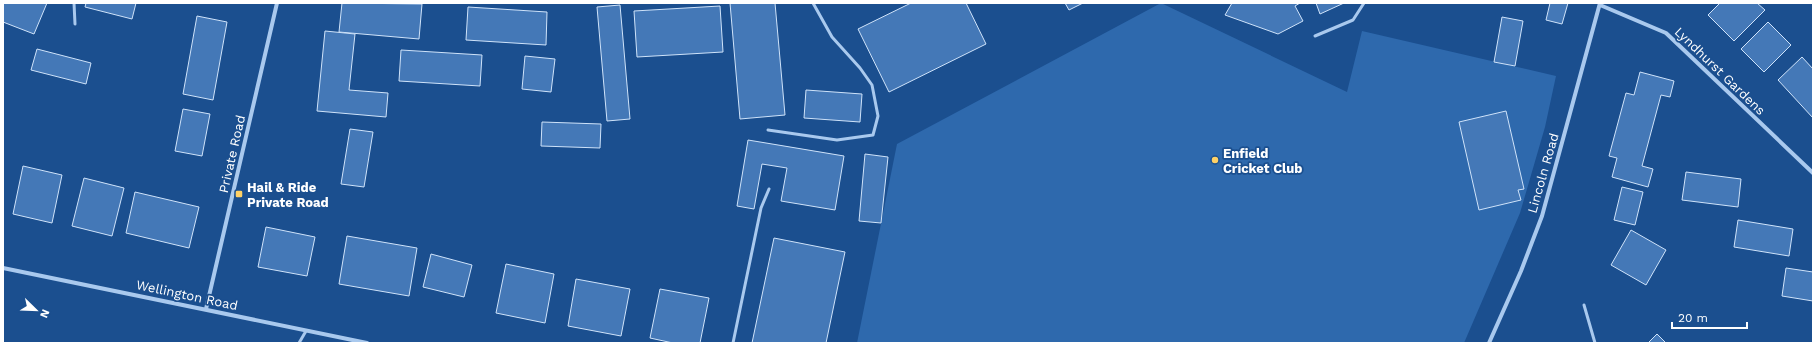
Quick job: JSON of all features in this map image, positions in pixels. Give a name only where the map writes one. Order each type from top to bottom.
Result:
[{"type":"street","name":"Private Road","points":[[206,309],[277,3]]},
{"type":"street","name":"Lyndhurst Gardens","points":[[1600,4],[1666,33],[1813,173]]},
{"type":"street","name":"Lincoln Road","points":[[1489,343],[1521,271],[1542,216],[1600,4]]},
{"type":"street","name":"Wellington Road","points":[[3,268],[367,343]]},
{"type":"lane","points":[[74,3],[75,24]]},
{"type":"lane","points":[[768,130],[837,140],[873,134],[878,116],[872,85],[860,68],[832,37],[813,3]]},
{"type":"lane","points":[[1315,36],[1353,20],[1364,3]]},
{"type":"lane","points":[[733,343],[761,208],[769,189]]},
{"type":"lane","points":[[1584,305],[1595,343]]},
{"type":"lane","points":[[299,343],[306,330]]},
{"type":"shaded area","name":"Enfield Cricket Club","points":[[1161,3],[1347,92],[1362,31],[1556,76],[1545,127],[1520,213],[1464,343],[857,343],[897,144]]},
{"type":"building","points":[[3,3],[47,3],[34,34],[3,22]]},
{"type":"building","points":[[86,3],[136,3],[132,19],[85,7]]},
{"type":"building","points":[[342,3],[422,4],[419,39],[339,32]]},
{"type":"building","points":[[730,3],[775,3],[785,115],[740,119]]},
{"type":"building","points":[[911,3],[966,3],[986,44],[889,92],[858,29]]},
{"type":"building","points":[[1065,3],[1083,3],[1069,10]]},
{"type":"building","points":[[1232,3],[1300,3],[1295,6],[1303,21],[1278,34],[1225,15]]},
{"type":"building","points":[[1316,3],[1344,3],[1320,14]]},
{"type":"building","points":[[1550,3],[1568,3],[1562,24],[1546,20]]},
{"type":"building","points":[[1720,3],[1757,3],[1765,10],[1734,41],[1708,15]]},
{"type":"building","points":[[620,5],[630,119],[607,121],[597,7]]},
{"type":"building","points":[[720,6],[723,52],[637,57],[634,11]]},
{"type":"building","points":[[468,7],[547,12],[546,45],[466,40]]},
{"type":"building","points":[[197,16],[227,22],[213,100],[183,94]]},
{"type":"building","points":[[1502,17],[1523,21],[1515,66],[1494,62]]},
{"type":"building","points":[[1768,22],[1791,45],[1764,72],[1741,49]]},
{"type":"building","points":[[325,31],[355,34],[349,90],[388,93],[386,117],[317,111]]},
{"type":"building","points":[[37,49],[91,63],[86,84],[31,70]]},
{"type":"building","points":[[401,50],[482,55],[480,86],[399,81]]},
{"type":"building","points":[[525,56],[555,59],[551,92],[522,89]]},
{"type":"building","points":[[1802,57],[1813,69],[1813,118],[1778,80]]},
{"type":"building","points":[[1640,72],[1674,81],[1670,97],[1661,95],[1642,166],[1653,169],[1648,187],[1612,177],[1617,158],[1609,156],[1626,93],[1634,95]]},
{"type":"building","points":[[806,90],[862,94],[860,122],[804,118]]},
{"type":"building","points":[[183,109],[210,114],[202,156],[175,151]]},
{"type":"building","points":[[1506,111],[1524,189],[1518,190],[1521,200],[1479,210],[1459,122]]},
{"type":"building","points":[[542,122],[601,124],[600,148],[541,146]]},
{"type":"building","points":[[350,129],[373,132],[364,187],[341,184]]},
{"type":"building","points":[[748,140],[844,156],[835,210],[781,201],[787,168],[762,164],[754,209],[737,206]]},
{"type":"building","points":[[865,154],[888,157],[881,223],[859,221]]},
{"type":"building","points":[[23,166],[62,175],[52,223],[13,214]]},
{"type":"building","points":[[1686,172],[1741,179],[1738,207],[1682,200]]},
{"type":"building","points":[[84,178],[124,188],[112,236],[72,226]]},
{"type":"building","points":[[1622,187],[1643,192],[1635,225],[1614,220]]},
{"type":"building","points":[[135,192],[199,207],[189,248],[126,233]]},
{"type":"building","points":[[1738,220],[1793,229],[1789,256],[1734,247]]},
{"type":"building","points":[[266,227],[315,237],[307,276],[258,267]]},
{"type":"building","points":[[1631,230],[1666,250],[1646,285],[1611,265]]},
{"type":"building","points":[[347,236],[417,248],[409,296],[339,284]]},
{"type":"building","points":[[774,238],[845,252],[826,343],[752,343]]},
{"type":"building","points":[[431,254],[472,265],[464,297],[423,287]]},
{"type":"building","points":[[506,264],[554,274],[545,323],[496,313]]},
{"type":"building","points":[[1786,268],[1813,272],[1813,301],[1782,296]]},
{"type":"building","points":[[576,279],[630,289],[621,336],[568,326]]},
{"type":"building","points":[[660,289],[709,298],[700,343],[673,343],[650,338]]},
{"type":"building","points":[[1657,334],[1666,343],[1648,343]]},
{"type":"place","name":"Enfield Cricket Club","points":[[1215,160]]},
{"type":"place","name":"Hail & Ride Private Road","points":[[239,194]]}]
